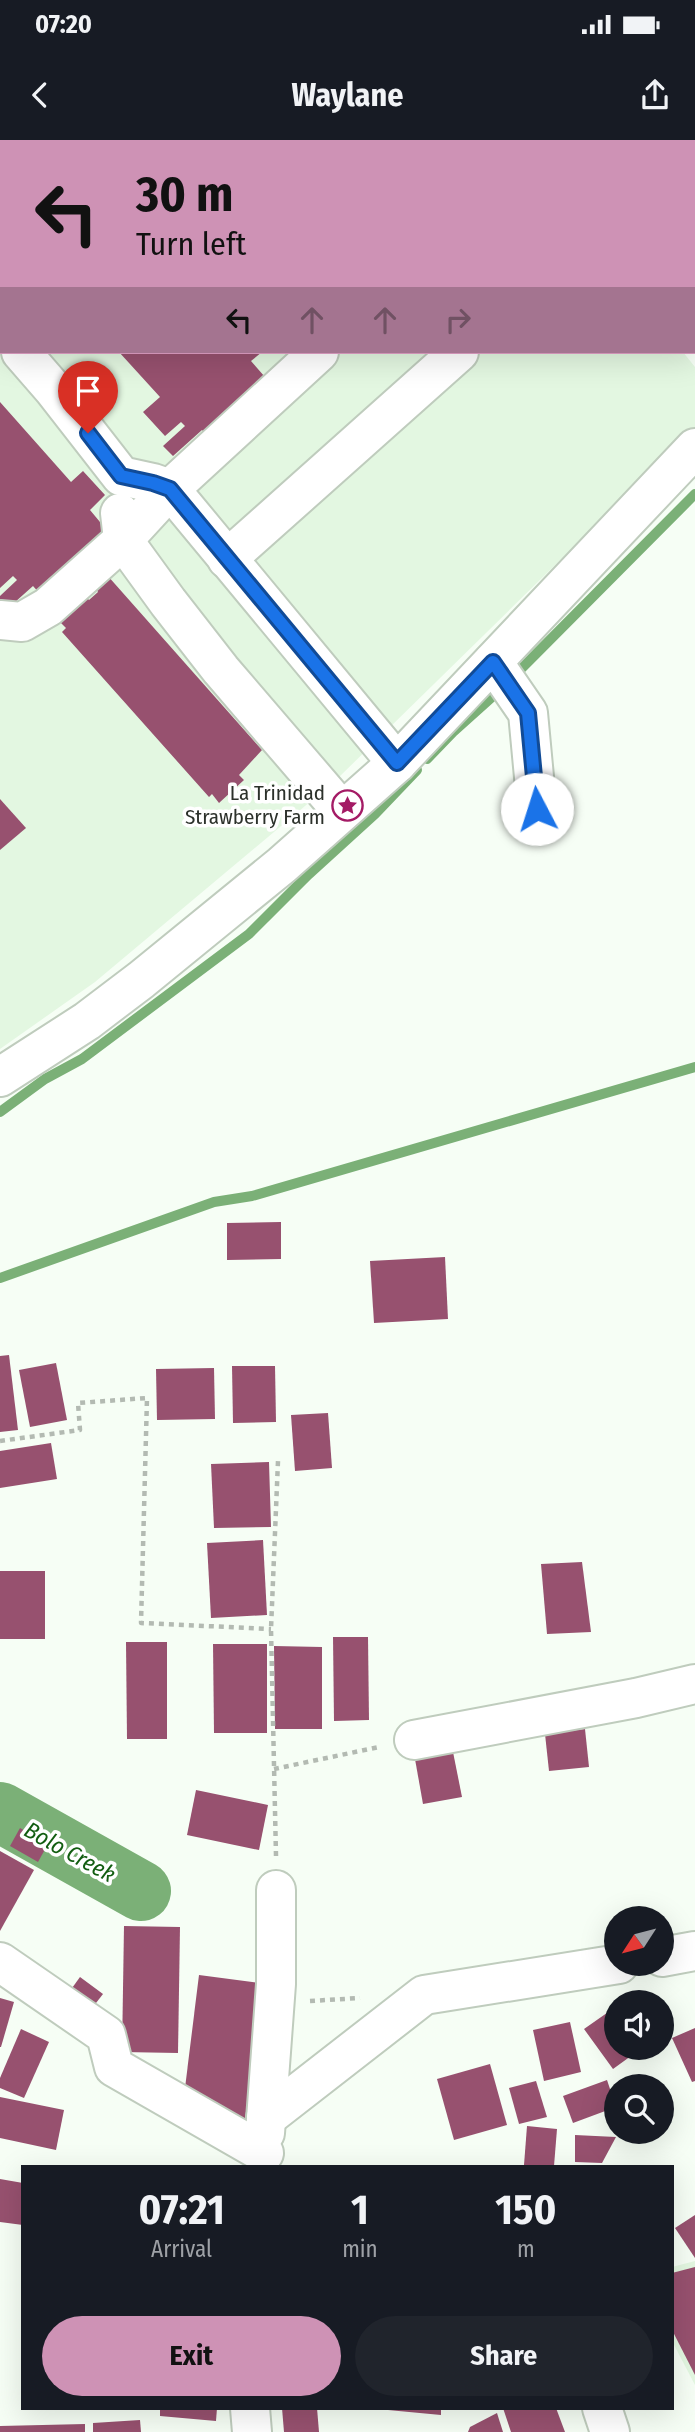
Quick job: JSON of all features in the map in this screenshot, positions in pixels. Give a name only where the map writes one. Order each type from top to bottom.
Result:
[{"type":"street","points":[[23,354],[121,476],[123,540],[221,670],[342,811]]},
{"type":"street","points":[[0,620],[22,622],[48,607],[123,540],[170,489],[317,354]]},
{"type":"street","points":[[227,559],[456,354]]},
{"type":"street","points":[[0,1077],[87,1021],[204,929],[503,676],[695,448]]},
{"type":"street","points":[[121,476],[170,489],[397,763]]},
{"type":"street","points":[[503,676],[528,713],[537,809]]},
{"type":"street","points":[[414,1740],[636,1698],[695,1684]]},
{"type":"street","points":[[264,2146],[274,2003],[276,1890]]},
{"type":"street","points":[[674,1954],[695,1951]]},
{"type":"street","points":[[0,1962],[106,2035],[114,2067],[264,2146]]},
{"type":"street","points":[[264,2146],[424,1995],[604,1966]]},
{"type":"street","points":[[250,2410],[252,2432]]},
{"type":"street","points":[[603,2410],[610,2432]]},
{"type":"path","points":[[0,1441],[80,1430],[78,1403],[147,1398],[141,1623],[271,1629]]},
{"type":"path","points":[[276,1890],[271,1629],[278,1461]]},
{"type":"path","points":[[274,1769],[414,1740]]},
{"type":"path","points":[[274,2003],[369,1998]]},
{"type":"shaded area","points":[[0,354],[685,354],[695,367],[695,428],[336,780],[95,982],[0,1049]]},
{"type":"shaded area","points":[[695,2261],[695,2385],[674,2345],[674,2266]]},
{"type":"building","points":[[121,354],[260,354],[251,361],[272,385],[211,440],[202,430],[173,456],[163,446],[185,426],[181,422],[165,436],[143,412],[160,397]]},
{"type":"building","points":[[0,402],[71,482],[83,471],[105,495],[90,510],[105,528],[99,534],[103,539],[41,595],[33,586],[5,611],[0,605],[0,596],[17,580],[13,576],[0,588]]},
{"type":"building","points":[[107,575],[262,750],[239,775],[244,780],[219,803],[212,794],[209,797],[62,632],[66,628],[58,620],[85,596],[89,600],[98,592],[95,587]]},
{"type":"building","points":[[0,799],[26,828],[0,850]]},
{"type":"building","points":[[281,1222],[281,1259],[227,1260],[227,1223]]},
{"type":"building","points":[[445,1257],[448,1319],[374,1323],[370,1261]]},
{"type":"building","points":[[9,1355],[18,1430],[0,1432],[0,1356]]},
{"type":"building","points":[[56,1363],[67,1420],[30,1427],[19,1370]]},
{"type":"building","points":[[232,1366],[275,1366],[276,1422],[233,1423]]},
{"type":"building","points":[[214,1368],[215,1419],[157,1420],[156,1369]]},
{"type":"building","points":[[328,1413],[332,1468],[295,1471],[291,1415]]},
{"type":"building","points":[[51,1443],[57,1479],[0,1488],[0,1451]]},
{"type":"building","points":[[269,1462],[271,1527],[214,1528],[211,1464]]},
{"type":"building","points":[[263,1540],[267,1615],[211,1618],[207,1543]]},
{"type":"building","points":[[582,1562],[591,1632],[547,1634],[541,1564]]},
{"type":"building","points":[[0,1571],[45,1571],[45,1639],[0,1639]]},
{"type":"building","points":[[333,1637],[368,1637],[369,1720],[334,1721]]},
{"type":"building","points":[[126,1642],[167,1642],[167,1739],[127,1739]]},
{"type":"building","points":[[213,1644],[267,1644],[267,1733],[214,1733]]},
{"type":"building","points":[[274,1646],[322,1647],[322,1729],[275,1729]]},
{"type":"building","points":[[585,1729],[589,1767],[549,1771],[545,1734]]},
{"type":"building","points":[[453,1752],[462,1797],[423,1804],[415,1759]]},
{"type":"building","points":[[196,1790],[268,1805],[259,1850],[187,1835]]},
{"type":"building","points":[[20,1828],[48,1844],[38,1862],[10,1846]]},
{"type":"building","points":[[0,1851],[34,1870],[0,1931]]},
{"type":"building","points":[[124,1926],[180,1927],[178,2053],[122,2052]]},
{"type":"building","points":[[199,1975],[268,1984],[250,2123],[184,2096]]},
{"type":"building","points":[[80,1977],[103,1994],[89,2012],[67,1995]]},
{"type":"building","points":[[0,1998],[14,2002],[1,2047],[0,2047]]},
{"type":"building","points":[[604,2015],[604,2057],[584,2029]]},
{"type":"building","points":[[570,2022],[581,2072],[544,2081],[533,2030]]},
{"type":"building","points":[[695,2028],[695,2081],[692,2082],[674,2037]]},
{"type":"building","points":[[21,2029],[49,2042],[24,2098],[0,2088],[0,2078]]},
{"type":"building","points":[[606,2060],[625,2060],[613,2069]]},
{"type":"building","points":[[490,2064],[507,2125],[454,2140],[437,2079]]},
{"type":"building","points":[[536,2081],[547,2117],[519,2124],[509,2088]]},
{"type":"building","points":[[604,2081],[604,2111],[573,2123],[563,2096]]},
{"type":"building","points":[[0,2097],[64,2110],[56,2150],[0,2138]]},
{"type":"building","points":[[527,2126],[557,2129],[554,2165],[524,2165]]},
{"type":"building","points":[[575,2135],[604,2136],[604,2144],[612,2144],[602,2163],[575,2162]]},
{"type":"building","points":[[0,2179],[21,2183],[21,2225],[0,2222]]},
{"type":"building","points":[[695,2215],[695,2258],[675,2228]]},
{"type":"building","points":[[695,2267],[695,2375],[674,2334],[674,2272]]},
{"type":"building","points":[[160,2410],[217,2410],[216,2421],[160,2416]]},
{"type":"building","points":[[282,2410],[317,2410],[319,2432],[284,2432]]},
{"type":"building","points":[[388,2410],[441,2410],[441,2415]]},
{"type":"building","points":[[504,2410],[557,2410],[565,2432],[511,2432]]},
{"type":"building","points":[[497,2413],[503,2432],[468,2432],[470,2427]]},
{"type":"building","points":[[140,2420],[141,2432],[93,2432],[93,2423]]},
{"type":"building","points":[[85,2424],[85,2432],[0,2432],[0,2426]]},
{"type":"waterway","points":[[513,677],[695,494]]},
{"type":"waterway","points":[[427,759],[502,688]]},
{"type":"waterway","points":[[0,1112],[45,1079],[82,1059],[249,934],[375,814],[417,770]]},
{"type":"waterway","points":[[0,1278],[214,1202],[252,1196],[695,1067]]},
{"type":"waterway","name":"Bolo Creek","points":[[0,1812],[141,1891]]},
{"type":"place","name":"La Trinidad Strawberry Farm","points":[[348,805]]},
{"type":"route","points":[[88,433],[121,476],[170,489],[397,763],[493,662],[528,713],[537,809]]}]
